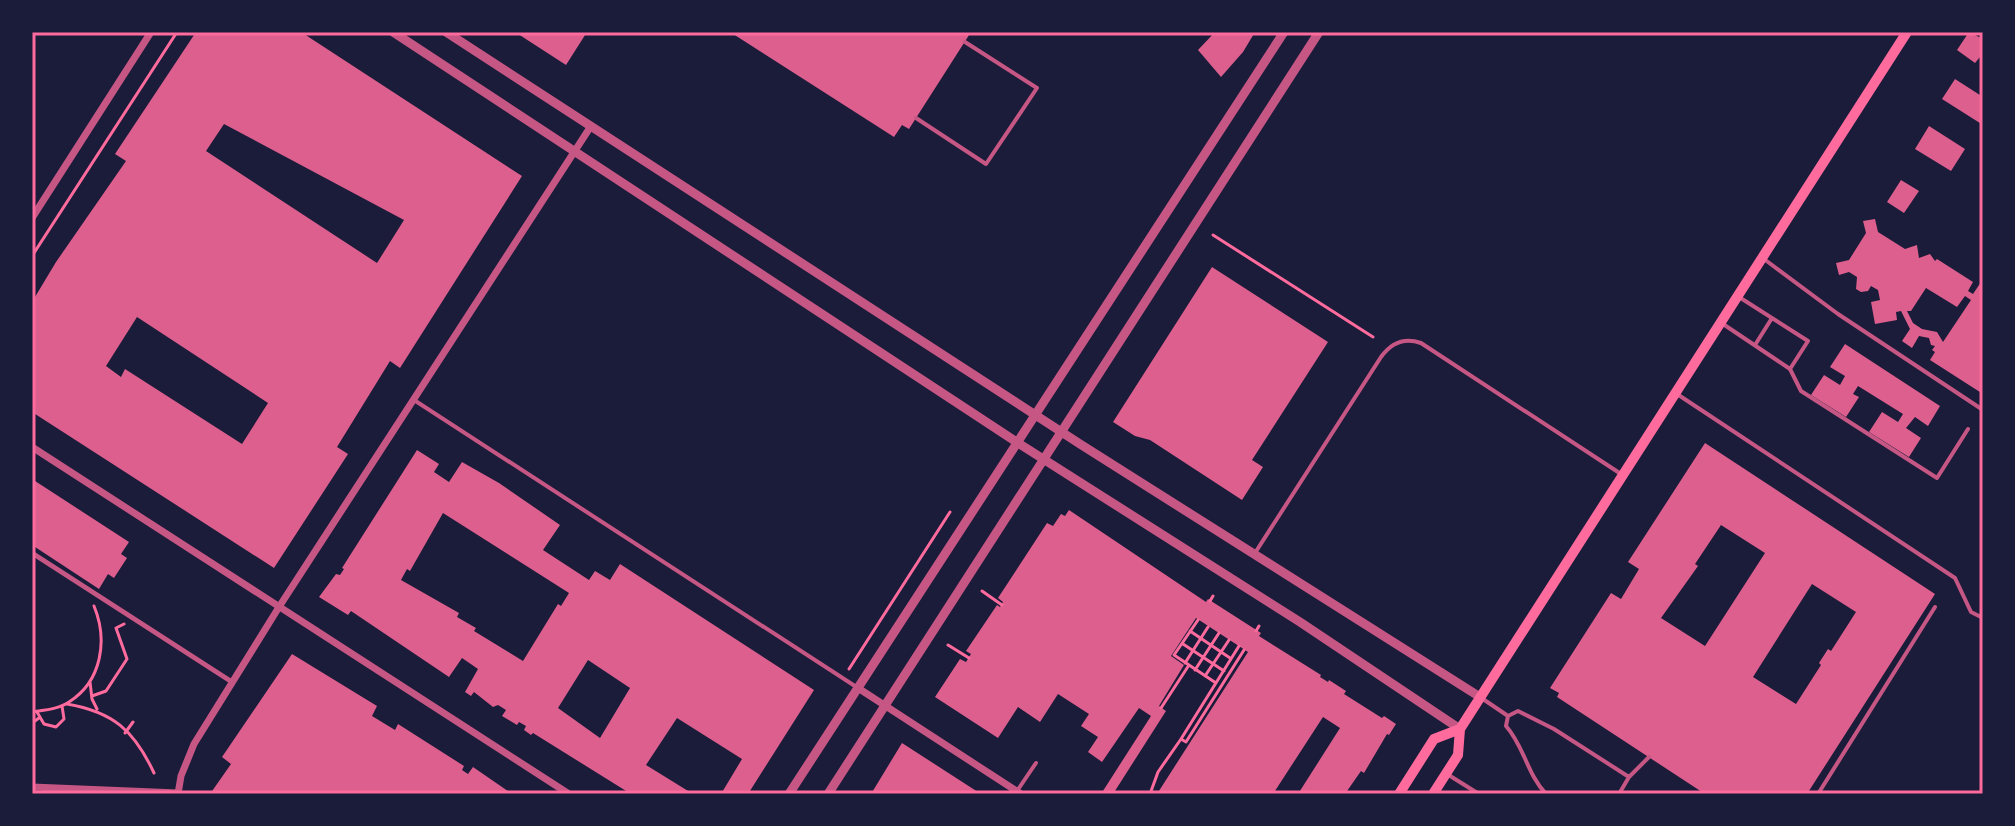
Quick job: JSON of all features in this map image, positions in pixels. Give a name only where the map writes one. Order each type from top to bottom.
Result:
[{"type":"main road","points":[[1434,794],[1458,755],[1460,729],[1907,32]]},
{"type":"main road","points":[[1399,794],[1434,739],[1460,729]]},
{"type":"street","points":[[32,218],[151,32]]},
{"type":"street","points":[[393,32],[1460,729]]},
{"type":"street","points":[[446,32],[1062,432],[1480,697]]},
{"type":"street","points":[[789,794],[1284,32]]},
{"type":"street","points":[[828,794],[1319,32]]},
{"type":"street","points":[[32,787],[178,794],[181,776],[194,744],[232,682],[591,126]]},
{"type":"street","points":[[32,447],[569,794]]},
{"type":"street","points":[[32,553],[232,682]]},
{"type":"street","points":[[858,688],[1019,793]]},
{"type":"lane","points":[[916,118],[986,164],[1037,88],[965,42]]},
{"type":"lane","points":[[1762,257],[1838,314],[1983,410]]},
{"type":"lane","points":[[1737,296],[1808,341],[1790,369]]},
{"type":"lane","points":[[1755,345],[1772,318]]},
{"type":"lane","points":[[1721,322],[1790,369],[1801,391],[1937,478],[1968,429]]},
{"type":"lane","points":[[1254,555],[1386,349],[1397,342],[1413,340],[1421,343],[1623,475]]},
{"type":"lane","points":[[1675,392],[1955,578],[1971,612],[1983,618]]},
{"type":"lane","points":[[414,400],[858,688]]},
{"type":"lane","points":[[1818,794],[1935,607]]},
{"type":"lane","points":[[1480,697],[1508,716]]},
{"type":"lane","points":[[1508,716],[1518,711],[1529,716],[1629,777]]},
{"type":"lane","points":[[1508,716],[1506,726],[1521,747],[1536,783],[1546,794]]},
{"type":"lane","points":[[1619,794],[1629,777],[1649,757]]},
{"type":"lane","points":[[1019,793],[1036,763]]},
{"type":"lane","points":[[1446,773],[1479,794]]},
{"type":"path","points":[[32,256],[177,32]]},
{"type":"path","points":[[1213,235],[1373,337]]},
{"type":"path","points":[[849,669],[950,512]]},
{"type":"path","points":[[982,591],[1002,605]]},
{"type":"path","points":[[1210,601],[1213,596]]},
{"type":"path","points":[[90,597],[99,617],[102,639],[99,661],[90,682],[64,705],[64,719],[56,727],[47,726],[34,711],[64,705],[98,710],[145,752],[154,773]]},
{"type":"path","points":[[92,696],[106,691],[128,657],[116,628],[124,624],[129,615]]},
{"type":"path","points":[[1198,620],[1174,655],[1216,683]]},
{"type":"path","points":[[1161,708],[1208,627]]},
{"type":"path","points":[[1190,631],[1231,659]]},
{"type":"path","points":[[1195,670],[1219,633]]},
{"type":"path","points":[[1205,676],[1229,640]]},
{"type":"path","points":[[1182,643],[1224,671]]},
{"type":"path","points":[[948,645],[969,658]]},
{"type":"path","points":[[1150,794],[1158,772],[1239,646]]},
{"type":"path","points":[[1181,739],[1186,742],[1244,650]]},
{"type":"path","points":[[90,682],[98,710]]},
{"type":"path","points":[[100,722],[107,716]]},
{"type":"path","points":[[32,723],[39,718]]},
{"type":"path","points":[[126,732],[133,722]]},
{"type":"building","points":[[196,32],[301,32],[522,176],[400,368],[390,361],[337,447],[348,454],[274,568],[32,412],[32,302],[126,161],[115,154]],"holes":[[[224,124],[404,220],[377,263],[206,151]],[[137,317],[268,403],[242,444],[125,369],[121,377],[106,366]]]},
{"type":"building","points":[[515,32],[587,32],[566,65]]},
{"type":"building","points":[[730,32],[971,32],[909,129],[902,125],[894,137]]},
{"type":"building","points":[[1215,32],[1255,32],[1243,52],[1221,77],[1198,50]]},
{"type":"building","points":[[1969,32],[1983,39],[1983,59],[1980,57],[1975,63],[1957,50]]},
{"type":"building","points":[[1955,79],[1983,97],[1983,125],[1942,99]]},
{"type":"building","points":[[1929,126],[1965,149],[1951,171],[1915,149]]},
{"type":"building","points":[[1901,180],[1919,191],[1904,213],[1887,202]]},
{"type":"building","points":[[1875,219],[1878,232],[1905,249],[1917,245],[1919,258],[1930,254],[1935,261],[1937,259],[1973,282],[1968,291],[1973,294],[1983,279],[1983,394],[1930,360],[1935,346],[1931,345],[1929,338],[1919,336],[1912,348],[1902,341],[1910,329],[1901,311],[1896,312],[1897,320],[1875,324],[1871,302],[1880,300],[1878,290],[1871,286],[1868,291],[1861,292],[1856,289],[1857,277],[1849,272],[1839,275],[1836,263],[1849,260],[1866,233],[1863,221]],"holes":[[[1926,288],[1957,307],[1965,296],[1971,300],[1943,342],[1937,332],[1922,329],[1913,323],[1907,311],[1911,311]]]},
{"type":"building","points":[[1212,267],[1328,342],[1252,460],[1263,467],[1242,500],[1150,440],[1135,436],[1113,422]]},
{"type":"building","points":[[1845,344],[1940,406],[1928,426],[1915,417],[1906,428],[1921,438],[1909,457],[1869,432],[1882,412],[1898,422],[1903,414],[1858,386],[1853,394],[1859,397],[1846,417],[1811,395],[1824,375],[1840,385],[1845,376],[1830,367]]},
{"type":"building","points":[[1705,443],[1935,594],[1807,794],[1705,794],[1557,697],[1559,693],[1550,688],[1611,593],[1621,599],[1639,569],[1628,562]],"holes":[[[1721,525],[1765,553],[1705,646],[1661,618],[1698,566],[1695,564]],[[1812,584],[1856,612],[1831,651],[1828,649],[1796,704],[1753,677]]]},
{"type":"building","points":[[417,450],[439,464],[434,472],[449,482],[462,462],[560,525],[543,550],[589,580],[595,571],[610,580],[620,564],[814,690],[748,794],[721,794],[742,759],[677,718],[646,765],[693,794],[631,794],[533,733],[531,735],[524,730],[526,726],[519,722],[517,725],[502,716],[506,710],[498,705],[493,707],[474,692],[471,696],[465,692],[478,669],[462,658],[449,677],[351,611],[348,615],[319,597],[336,574],[340,575]],"holes":[[[443,513],[569,593],[561,606],[558,604],[523,661],[474,631],[476,628],[457,617],[459,613],[401,580],[407,569],[410,571]],[[588,660],[630,688],[600,738],[558,708]]]},
{"type":"building","points":[[32,479],[129,542],[121,554],[127,558],[114,578],[108,574],[99,589],[32,545]]},
{"type":"building","points":[[1069,510],[1206,602],[1208,599],[1261,633],[1259,636],[1346,691],[1344,694],[1396,724],[1364,773],[1361,771],[1345,794],[1298,794],[1340,728],[1323,717],[1273,794],[1157,794],[1248,652],[1196,618],[1171,656],[1184,665],[1159,706],[1166,711],[1113,794],[1101,794],[1151,716],[1139,708],[1102,762],[1088,752],[1098,737],[1081,726],[1089,714],[1058,694],[1040,722],[1018,707],[998,738],[935,697],[960,659],[966,662],[971,654],[966,651],[997,605],[1000,607],[1003,602],[998,598],[1047,523],[1053,526],[1061,514],[1065,516]]},
{"type":"building","points":[[292,654],[377,706],[372,716],[395,730],[398,724],[464,766],[462,770],[468,774],[473,767],[512,794],[210,794],[231,764],[222,757]]},
{"type":"building","points":[[902,743],[981,794],[871,794]]}]
